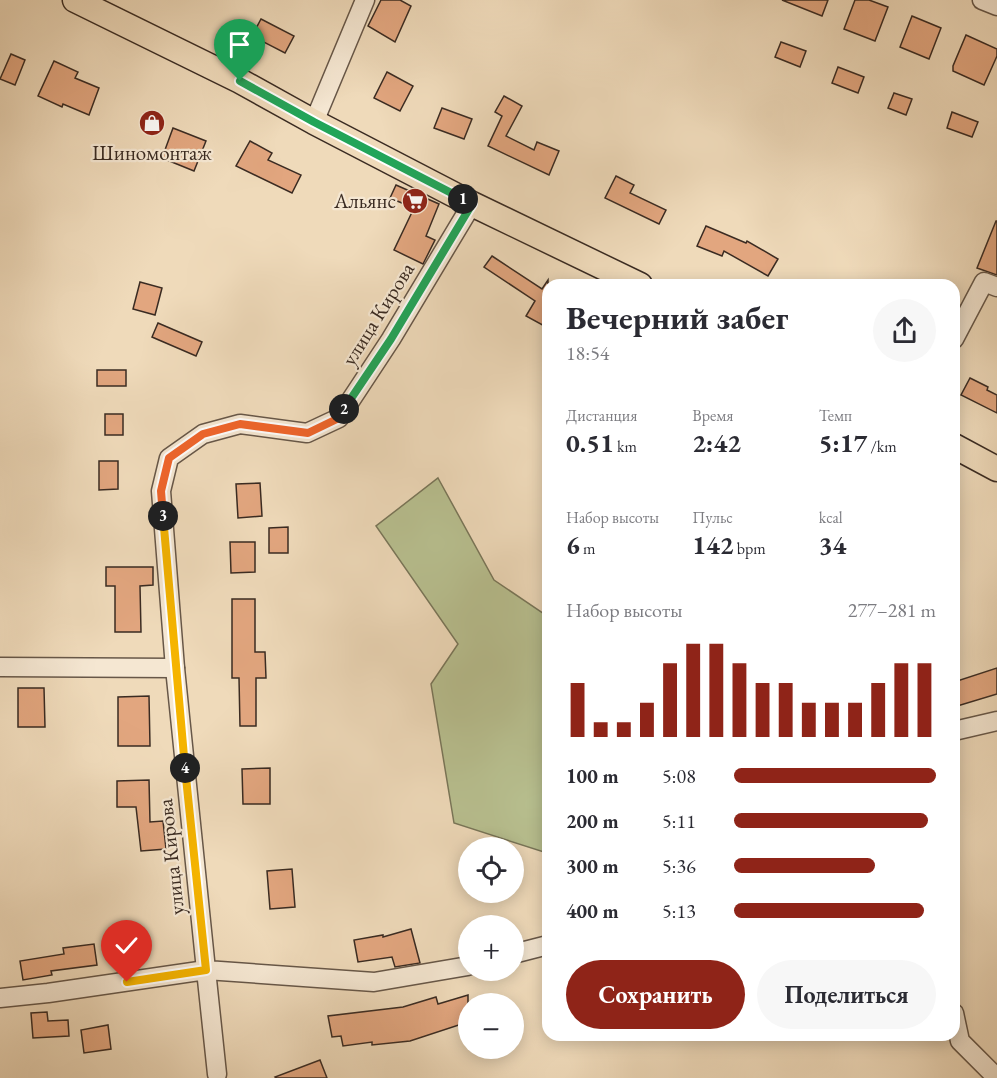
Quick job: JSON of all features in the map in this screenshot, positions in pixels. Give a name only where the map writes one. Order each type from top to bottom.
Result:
[{"type":"main road","points":[[75,0],[240,81],[472,204],[628,279]]},
{"type":"main road","points":[[960,449],[997,469]]},
{"type":"street","points":[[314,122],[365,0]]},
{"type":"street","points":[[982,0],[997,6]]},
{"type":"street","name":"улица Кирова","points":[[217,1074],[175,668],[161,491],[169,458],[203,434],[240,424],[308,433],[339,418],[391,339],[472,204]]},
{"type":"street","points":[[960,328],[984,282],[997,288]]},
{"type":"street","points":[[0,667],[175,668]]},
{"type":"street","points":[[960,730],[997,721]]},
{"type":"street","points":[[524,951],[542,947]]},
{"type":"street","points":[[0,998],[206,970],[374,982],[458,968]]},
{"type":"street","points":[[960,1041],[997,1078]]},
{"type":"green space","points":[[438,478],[494,580],[542,613],[542,851],[524,846],[524,837],[497,837],[454,823],[431,684],[458,644],[376,526]]},
{"type":"building","points":[[381,0],[400,0],[411,6],[395,42],[368,26]]},
{"type":"building","points":[[782,0],[828,0],[822,16]]},
{"type":"building","points":[[855,0],[869,0],[888,7],[875,41],[844,29]]},
{"type":"building","points":[[912,16],[941,28],[929,59],[900,47]]},
{"type":"building","points":[[261,19],[294,36],[285,53],[252,36]]},
{"type":"building","points":[[966,35],[997,49],[997,56],[984,85],[953,71]]},
{"type":"building","points":[[781,42],[806,51],[800,67],[775,57]]},
{"type":"building","points":[[11,54],[25,60],[15,85],[0,79]]},
{"type":"building","points":[[54,61],[78,72],[75,78],[99,88],[89,115],[63,104],[62,107],[38,96]]},
{"type":"building","points":[[838,67],[864,77],[858,93],[832,83]]},
{"type":"building","points":[[387,72],[413,86],[400,111],[374,98]]},
{"type":"building","points":[[894,93],[912,99],[906,115],[888,108]]},
{"type":"building","points":[[504,96],[522,106],[506,136],[534,150],[537,142],[559,151],[549,175],[488,146],[502,116],[495,112]]},
{"type":"building","points":[[442,108],[472,119],[464,139],[434,128]]},
{"type":"building","points":[[952,112],[978,122],[972,137],[947,128]]},
{"type":"building","points":[[173,128],[206,141],[194,171],[162,158]]},
{"type":"building","points":[[250,141],[272,153],[268,160],[301,175],[292,193],[236,166]]},
{"type":"building","points":[[616,176],[634,185],[630,193],[666,210],[659,224],[605,198]]},
{"type":"building","points":[[396,185],[439,204],[426,236],[435,240],[423,264],[394,250],[414,208],[390,198]]},
{"type":"building","points":[[997,221],[997,275],[977,268]]},
{"type":"building","points":[[706,226],[746,243],[747,241],[778,259],[768,276],[724,251],[722,256],[697,246]]},
{"type":"building","points":[[492,256],[542,289],[542,325],[526,316],[535,301],[484,267]]},
{"type":"building","points":[[140,282],[162,288],[155,315],[133,309]]},
{"type":"building","points":[[158,323],[202,342],[196,356],[152,337]]},
{"type":"building","points":[[97,370],[126,370],[126,386],[97,386]]},
{"type":"building","points":[[970,378],[988,387],[987,390],[997,395],[997,413],[961,395]]},
{"type":"building","points":[[105,414],[123,414],[123,435],[105,435]]},
{"type":"building","points":[[99,461],[118,461],[118,489],[99,490]]},
{"type":"building","points":[[260,483],[262,516],[238,518],[236,484]]},
{"type":"building","points":[[288,527],[288,553],[269,553],[269,528]]},
{"type":"building","points":[[230,542],[255,542],[255,572],[231,573]]},
{"type":"building","points":[[106,567],[153,567],[153,585],[140,586],[141,632],[115,632],[115,586],[106,586]]},
{"type":"building","points":[[232,599],[255,599],[255,652],[265,652],[266,678],[256,678],[256,726],[240,726],[239,678],[232,678]]},
{"type":"building","points":[[997,668],[997,694],[960,705],[960,680]]},
{"type":"building","points":[[18,688],[44,688],[45,727],[18,727]]},
{"type":"building","points":[[149,696],[150,746],[118,746],[118,697]]},
{"type":"building","points":[[270,768],[270,804],[243,804],[242,769]]},
{"type":"building","points":[[149,780],[150,822],[163,821],[166,849],[141,851],[136,807],[117,807],[117,781]]},
{"type":"building","points":[[292,869],[295,907],[270,909],[267,871]]},
{"type":"building","points":[[411,929],[420,963],[395,967],[392,957],[358,962],[354,940],[383,935],[383,937]]},
{"type":"building","points":[[94,944],[97,965],[51,971],[52,975],[23,980],[20,961],[64,954],[63,948]]},
{"type":"building","points":[[436,997],[438,1004],[458,998],[458,1025],[410,1041],[372,1045],[372,1042],[343,1046],[341,1036],[332,1037],[328,1016],[403,1007]]},
{"type":"building","points":[[47,1012],[48,1021],[68,1020],[69,1036],[33,1038],[31,1013]]},
{"type":"building","points":[[108,1025],[111,1049],[84,1053],[81,1030]]},
{"type":"building","points":[[320,1060],[327,1078],[275,1077]]},
{"type":"place","name":"Шиномонтаж","points":[[152,123]]},
{"type":"place","name":"Альянс","points":[[415,201]]},
{"type":"route","points":[[127,982],[206,970],[175,668],[161,491],[169,458],[203,434],[240,424],[308,433],[339,418],[391,339],[472,204],[240,81]]}]
